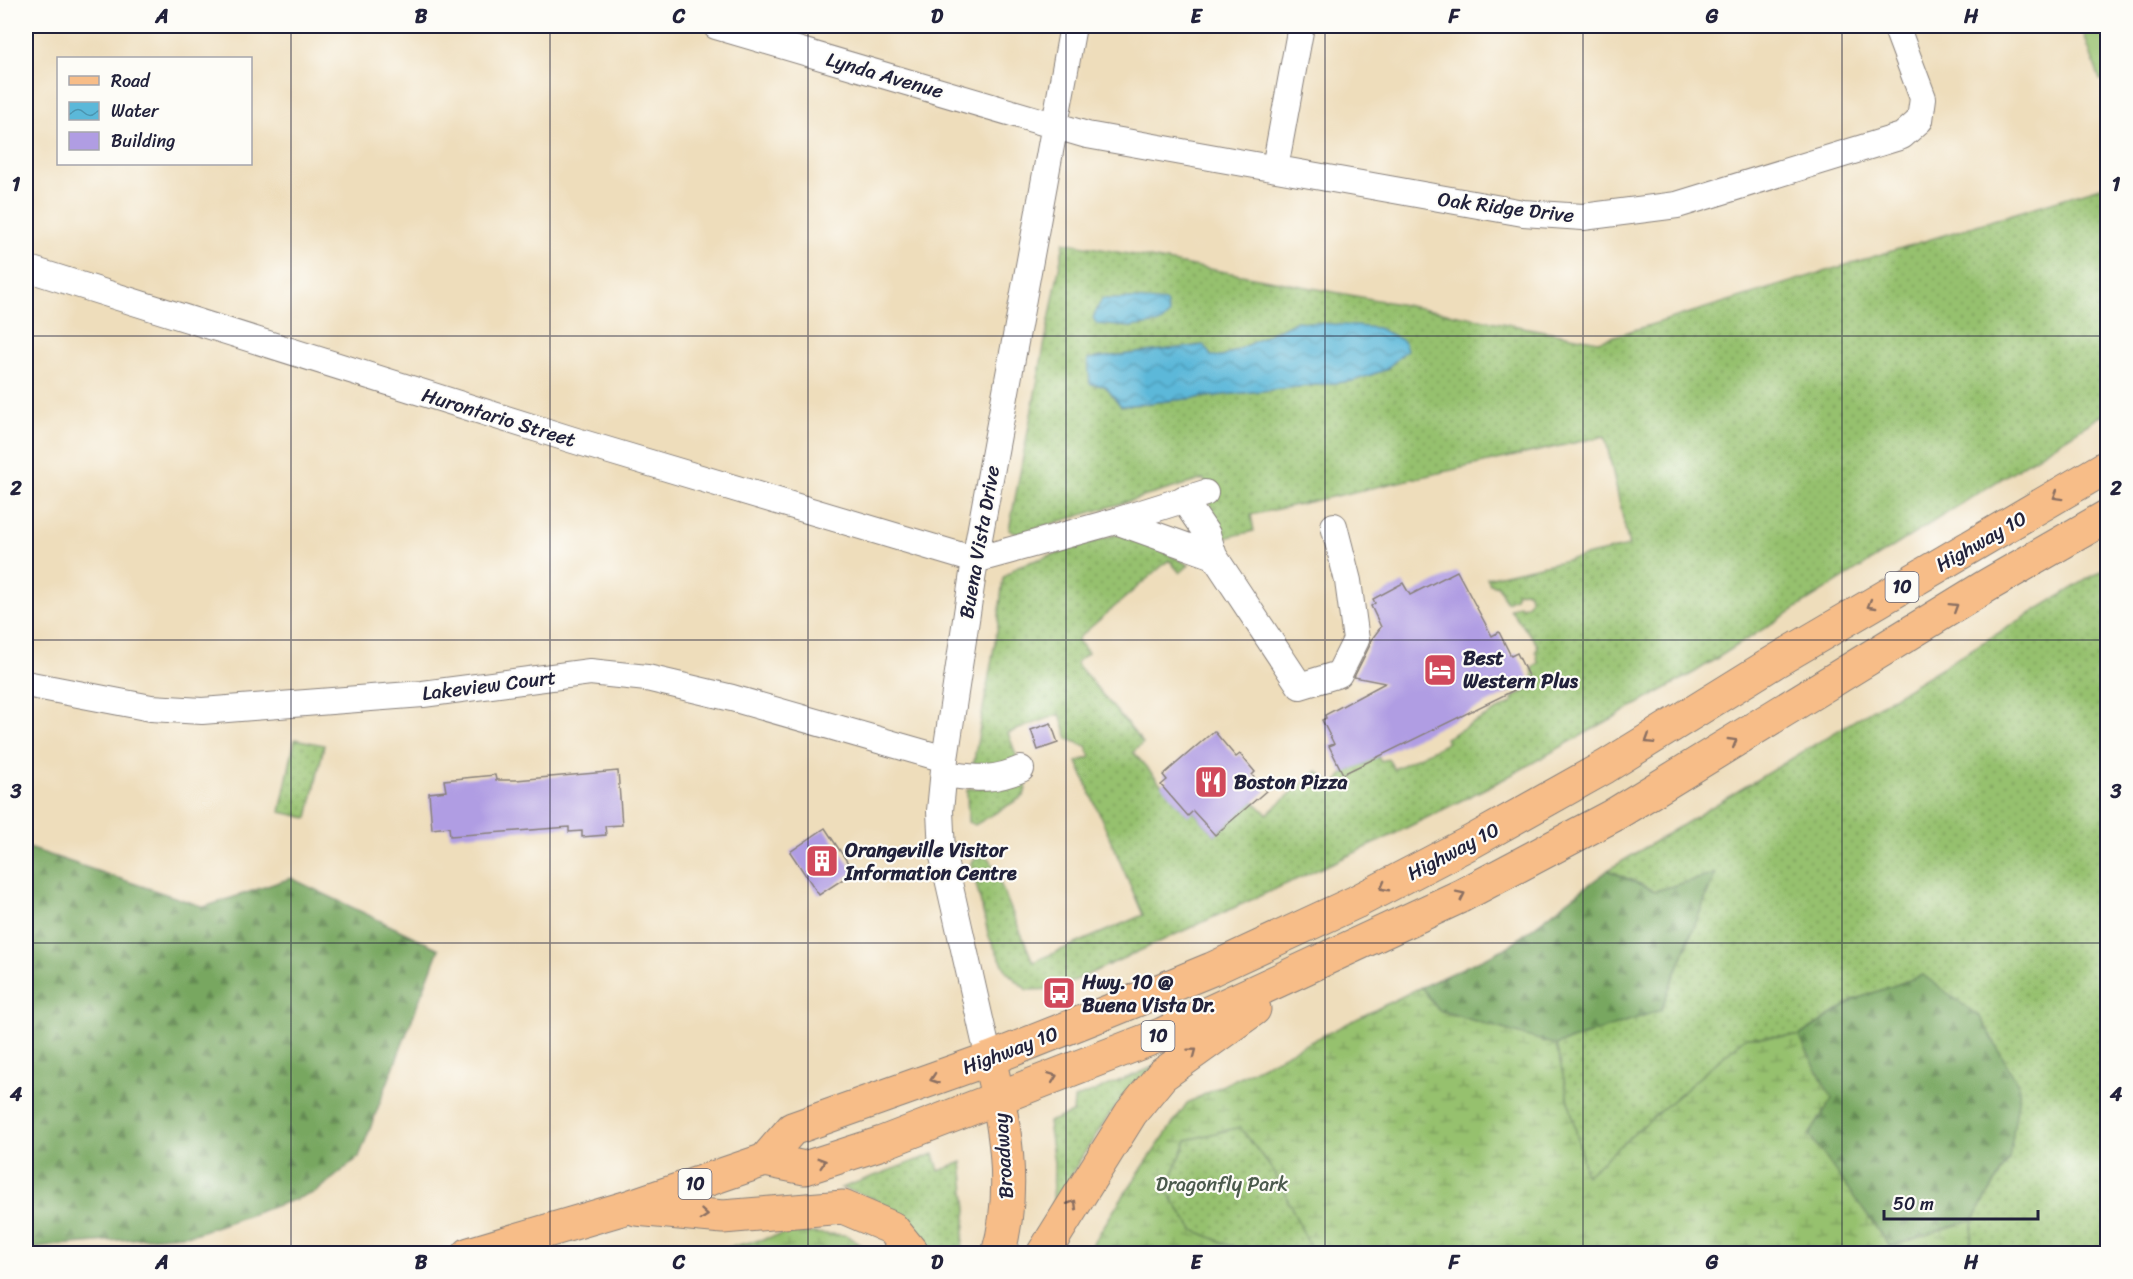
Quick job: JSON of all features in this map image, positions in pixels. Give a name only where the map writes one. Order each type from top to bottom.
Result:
[{"type":"main road","name":"Highway 10","points":[[2108,466],[1776,661],[1605,767],[1473,841],[1356,902],[1212,969],[989,1059],[792,1129],[765,1160],[805,1168],[882,1143],[1163,1034],[1461,896],[1612,816],[1988,585],[2108,516]]},
{"type":"main road","points":[[1043,1254],[1131,1113],[1162,1075],[1245,1016],[1313,963]]},
{"type":"main road","name":"Broadway","points":[[989,1059],[999,1098],[1006,1147],[1008,1197],[1003,1237],[998,1254]]},
{"type":"main road","name":"10","points":[[469,1254],[625,1208],[765,1160]]},
{"type":"main road","points":[[625,1208],[723,1216],[843,1207],[892,1228],[913,1254]]},
{"type":"street","name":"Lynda Avenue","points":[[716,26],[1054,126]]},
{"type":"street","name":"Buena Vista Drive","points":[[989,1059],[942,852],[940,811],[944,767],[975,560],[1073,26]]},
{"type":"street","points":[[1275,168],[1301,26]]},
{"type":"street","name":"Oak Ridge Drive","points":[[1054,126],[1087,135],[1523,213],[1583,217],[1677,205],[1902,136],[1920,120],[1923,98],[1896,26]]},
{"type":"street","name":"Hurontario Street","points":[[26,268],[573,440],[975,560]]},
{"type":"street","points":[[975,560],[1116,521],[1194,496],[1214,556],[1300,686],[1339,674],[1356,640],[1348,581],[1334,526]]},
{"type":"street","points":[[1116,521],[1214,556]]},
{"type":"street","name":"Lakeview Court","points":[[26,684],[151,708],[202,711],[423,694],[590,672],[646,678],[732,698],[983,780],[1006,776],[1021,769]]},
{"type":"green space","points":[[2081,26],[2107,26],[2107,78],[2100,80]]},
{"type":"green space","points":[[2107,185],[2107,412],[1695,672],[1502,780],[1376,843],[1056,989],[1027,990],[1007,972],[989,937],[971,863],[980,857],[990,859],[1033,962],[1143,915],[1077,762],[1091,757],[1086,746],[1068,739],[1060,714],[1008,733],[1018,760],[1000,766],[973,766],[998,625],[1003,578],[1018,566],[1114,535],[1132,535],[1189,565],[1180,573],[1169,560],[1077,639],[1088,653],[1076,663],[1143,743],[1133,752],[1188,815],[1193,811],[1215,835],[1253,801],[1267,814],[1317,771],[1334,786],[1343,774],[1378,756],[1380,761],[1388,759],[1394,769],[1447,743],[1445,738],[1513,702],[1512,698],[1535,686],[1532,668],[1538,663],[1536,651],[1538,646],[1510,609],[1528,604],[1529,593],[1517,592],[1515,598],[1506,602],[1498,586],[1490,584],[1487,578],[1629,546],[1605,436],[1251,515],[1254,531],[1224,538],[1209,519],[1211,505],[1204,479],[1017,534],[1009,530],[1064,242],[1598,341]],"holes":[[[1296,321],[1385,370],[1353,381],[1121,406],[1088,359],[1203,345],[1211,356],[1223,357]]]},
{"type":"green space","points":[[2107,567],[2107,1253],[1969,1253],[1974,1219],[2009,1159],[1856,999],[1799,1036],[1746,1037],[1586,1176],[1556,1045],[1661,1010],[1715,875],[1655,891],[1608,870]]},
{"type":"green space","points":[[295,739],[324,745],[308,818],[280,812]]},
{"type":"green space","points":[[1026,781],[1024,796],[975,825],[968,822],[967,789]]},
{"type":"green space","points":[[26,847],[204,907],[291,878],[439,949],[359,1157],[316,1192],[194,1234],[26,1250]]},
{"type":"green space","points":[[1608,870],[1655,891],[1715,874],[1661,1010],[1556,1045],[1438,1010],[1421,987],[1506,948]]},
{"type":"green space","points":[[1923,975],[1980,1017],[2020,1088],[2009,1159],[1974,1219],[1890,1247],[1808,1135],[1799,1036],[1856,999]]},
{"type":"green space","points":[[1421,987],[1438,1010],[1556,1045],[1586,1175],[1746,1037],[1799,1036],[1832,1099],[1809,1135],[1890,1247],[1974,1219],[1969,1253],[1313,1253],[1275,1173],[1240,1127],[1187,1140],[1166,1190],[1193,1230],[1238,1249],[1240,1253],[1087,1253],[1187,1103]]},
{"type":"green space","points":[[1156,1066],[1126,1092],[1107,1118],[1053,1208],[1054,1163],[1048,1122],[1073,1113],[1074,1099]]},
{"type":"green space","name":"Dragonfly Park","points":[[1240,1127],[1275,1173],[1313,1253],[1240,1253],[1238,1249],[1193,1230],[1166,1190],[1187,1140]]},
{"type":"green space","points":[[934,1154],[939,1171],[962,1162],[967,1210],[961,1253],[932,1253],[916,1229],[894,1210],[868,1197],[841,1188]]},
{"type":"green space","points":[[792,1232],[846,1235],[872,1253],[706,1253]]},
{"type":"water","points":[[1102,299],[1166,302],[1169,315],[1161,323],[1130,327],[1097,324],[1093,318]]},
{"type":"water","points":[[1296,321],[1378,328],[1404,341],[1407,350],[1385,370],[1353,381],[1121,406],[1105,386],[1090,384],[1088,359],[1204,345],[1211,356],[1223,357]]},
{"type":"building","name":"Best Western Plus","points":[[1457,571],[1492,636],[1499,632],[1511,656],[1517,653],[1531,682],[1343,774],[1329,746],[1334,744],[1322,720],[1326,718],[1325,715],[1385,683],[1354,677],[1371,640],[1381,627],[1371,606],[1375,603],[1373,599],[1403,583],[1410,595]]},
{"type":"building","points":[[1051,723],[1058,743],[1038,750],[1031,730]]},
{"type":"building","name":"Boston Pizza","points":[[1214,731],[1236,757],[1240,754],[1255,772],[1252,775],[1266,791],[1215,835],[1193,811],[1188,816],[1161,785],[1167,780],[1163,775]]},
{"type":"building","points":[[618,771],[622,825],[605,826],[606,835],[582,837],[582,831],[569,832],[569,827],[450,836],[449,827],[432,829],[429,793],[446,791],[444,780],[495,775],[496,780],[516,780]]},
{"type":"building","name":"Orangeville Visitor Information Centre","points":[[825,828],[854,872],[819,895],[790,852]]},
{"type":"place","name":"Best Western Plus","points":[[1440,670]]},
{"type":"place","name":"Boston Pizza","points":[[1211,782]]},
{"type":"place","name":"Orangeville Visitor Information Centre","points":[[822,861]]},
{"type":"place","name":"Hwy. 10 @ Buena Vista Dr.","points":[[1059,993]]}]
